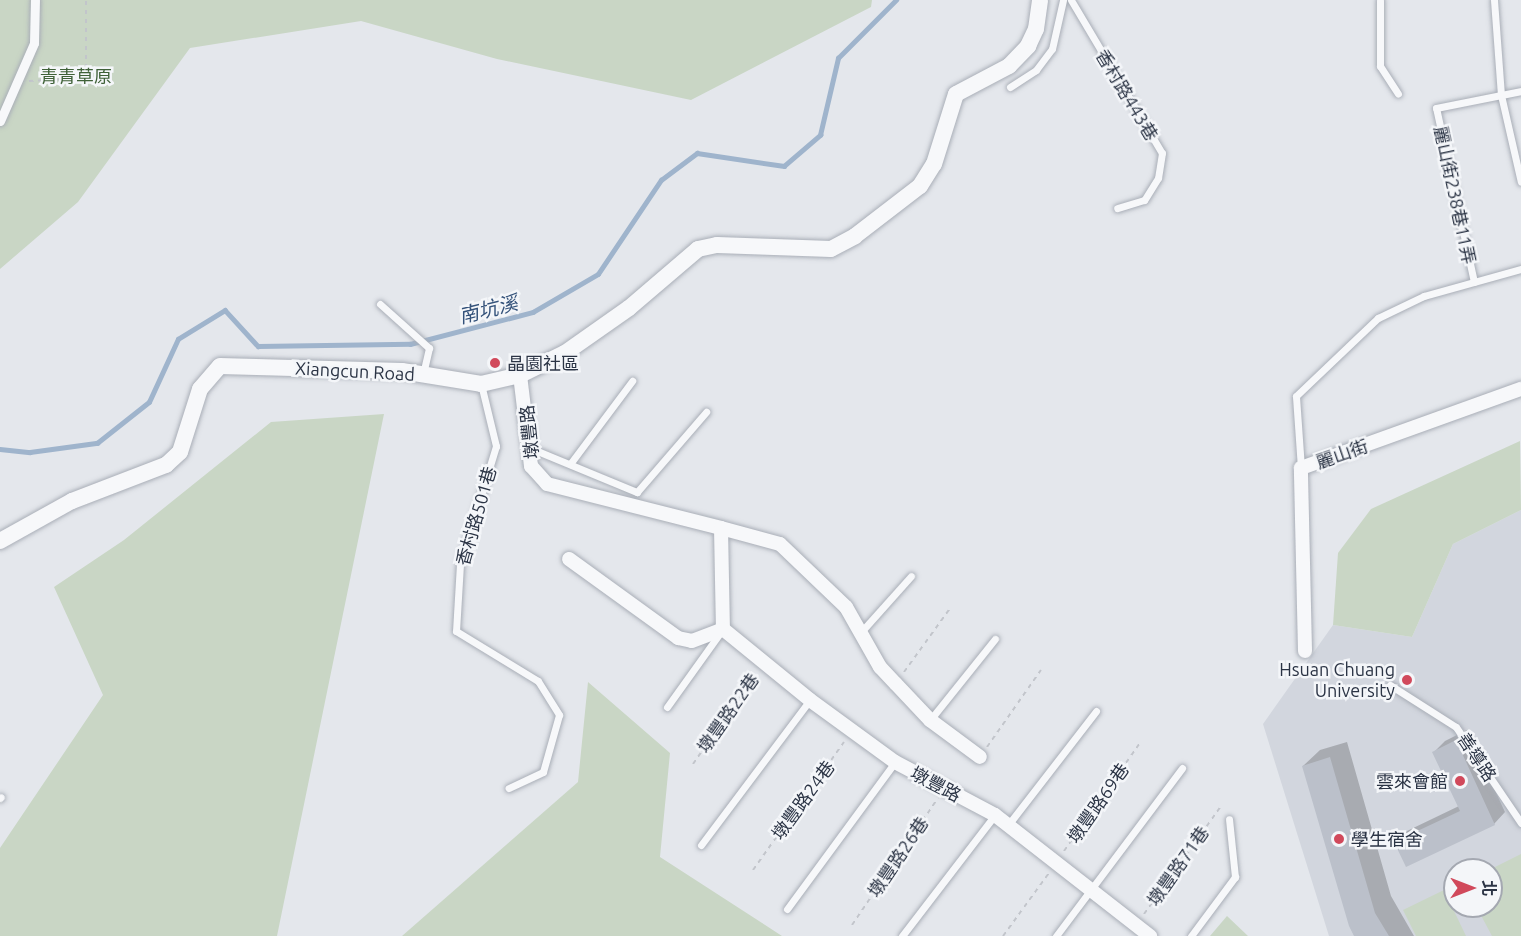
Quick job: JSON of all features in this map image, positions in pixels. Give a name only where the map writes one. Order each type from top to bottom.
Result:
[{"type":"street","points":[[0,121],[34,43],[35,0]]},
{"type":"street","name":"Xiangcun Road","points":[[0,541],[72,501],[166,465],[180,452],[200,389],[220,366],[402,371],[481,384],[520,375],[565,353],[629,308],[698,249],[717,245],[831,249],[855,236],[920,186],[934,164],[956,94],[1009,66],[1028,46],[1036,29],[1040,0]]},
{"type":"street","name":"墩豐路","points":[[520,375],[531,466],[547,484],[780,544],[846,607],[880,667],[930,720],[980,757]]},
{"type":"street","name":"麗山街","points":[[1305,651],[1301,468],[1521,389]]},
{"type":"street","points":[[569,559],[678,638],[692,641],[723,629],[721,528]]},
{"type":"street","name":"墩豐路","points":[[723,629],[810,700],[895,762],[995,815],[1150,936]]},
{"type":"lane","points":[[1010,87],[1036,69],[1052,49],[1063,0]]},
{"type":"lane","name":"香村路443巷","points":[[1071,0],[1162,153],[1158,178],[1144,200],[1118,208]]},
{"type":"lane","points":[[1380,0],[1380,66],[1398,94]]},
{"type":"lane","points":[[1494,0],[1501,95],[1521,182]]},
{"type":"lane","points":[[1501,95],[1521,91]]},
{"type":"lane","name":"麗山街238巷11弄","points":[[1474,282],[1436,108],[1501,95]]},
{"type":"lane","points":[[1301,468],[1296,396],[1378,318],[1425,296],[1521,269]]},
{"type":"lane","points":[[380,303],[429,348],[423,375]]},
{"type":"lane","points":[[570,464],[632,381]]},
{"type":"lane","name":"香村路501巷","points":[[481,384],[496,446],[460,564],[456,632],[538,681],[559,715],[543,772],[508,788]]},
{"type":"lane","points":[[530,448],[637,492],[706,412]]},
{"type":"lane","points":[[861,633],[910,576]]},
{"type":"lane","points":[[667,707],[723,629]]},
{"type":"lane","points":[[930,720],[995,639]]},
{"type":"lane","name":"善導路","points":[[1390,685],[1456,727],[1521,823]]},
{"type":"lane","points":[[701,845],[810,700]]},
{"type":"lane","points":[[1008,825],[1096,711]]},
{"type":"lane","points":[[787,909],[895,762]]},
{"type":"lane","points":[[1056,936],[1182,768]]},
{"type":"lane","points":[[902,936],[995,815]]},
{"type":"lane","points":[[1191,936],[1235,877],[1229,819]]},
{"type":"path","points":[[18,82],[62,79],[86,68],[86,0]]},
{"type":"path","points":[[896,684],[951,607]]},
{"type":"path","name":"墩豐路22巷","points":[[693,764],[764,662]]},
{"type":"path","points":[[980,757],[1041,670]]},
{"type":"path","name":"墩豐路24巷","points":[[753,870],[853,730]]},
{"type":"path","name":"墩豐路69巷","points":[[1003,936],[1140,743]]},
{"type":"path","name":"墩豐路26巷","points":[[852,925],[945,789]]},
{"type":"path","name":"墩豐路71巷","points":[[1136,925],[1221,806]]},
{"type":"shaded area","name":"Hsuan Chuang University","points":[[1521,510],[1521,936],[1329,936],[1263,724],[1333,625],[1412,637],[1453,544]]},
{"type":"green space","name":"青青草原","points":[[0,0],[872,0],[871,7],[691,100],[497,59],[361,21],[190,48],[78,202],[0,269]]},
{"type":"green space","points":[[384,414],[277,936],[0,936],[0,848],[103,695],[54,587],[124,540],[271,422]]},
{"type":"green space","points":[[1520,441],[1521,510],[1453,544],[1412,637],[1333,625],[1338,553],[1371,509]]},
{"type":"green space","points":[[588,682],[670,753],[660,857],[782,936],[402,936],[578,782]]},
{"type":"green space","points":[[1521,854],[1521,936],[1492,936],[1482,918],[1503,918],[1503,863]]},
{"type":"green space","points":[[1443,890],[1443,918],[1457,918],[1466,936],[1416,936],[1403,910]]},
{"type":"green space","points":[[1227,916],[1248,936],[1210,936]]},
{"type":"building","name":"雲來會館","points":[[1456,740],[1495,825],[1406,867],[1394,842],[1460,811],[1432,752]]},
{"type":"building","name":"學生宿舍","points":[[1330,757],[1375,913],[1389,936],[1354,936],[1349,926],[1302,766]]},
{"type":"waterway","name":"南坑溪","points":[[0,449],[30,452],[97,443],[149,402],[178,339],[225,310],[258,346],[410,344],[533,312],[598,274],[661,180],[697,153],[784,166],[820,135],[838,58],[896,0]]},
{"type":"place","name":"晶園社區","points":[[495,363]]},
{"type":"place","name":"Hsuan Chuang University","points":[[1407,680]]},
{"type":"place","name":"雲來會館","points":[[1460,781]]},
{"type":"place","name":"學生宿舍","points":[[1339,839]]}]
